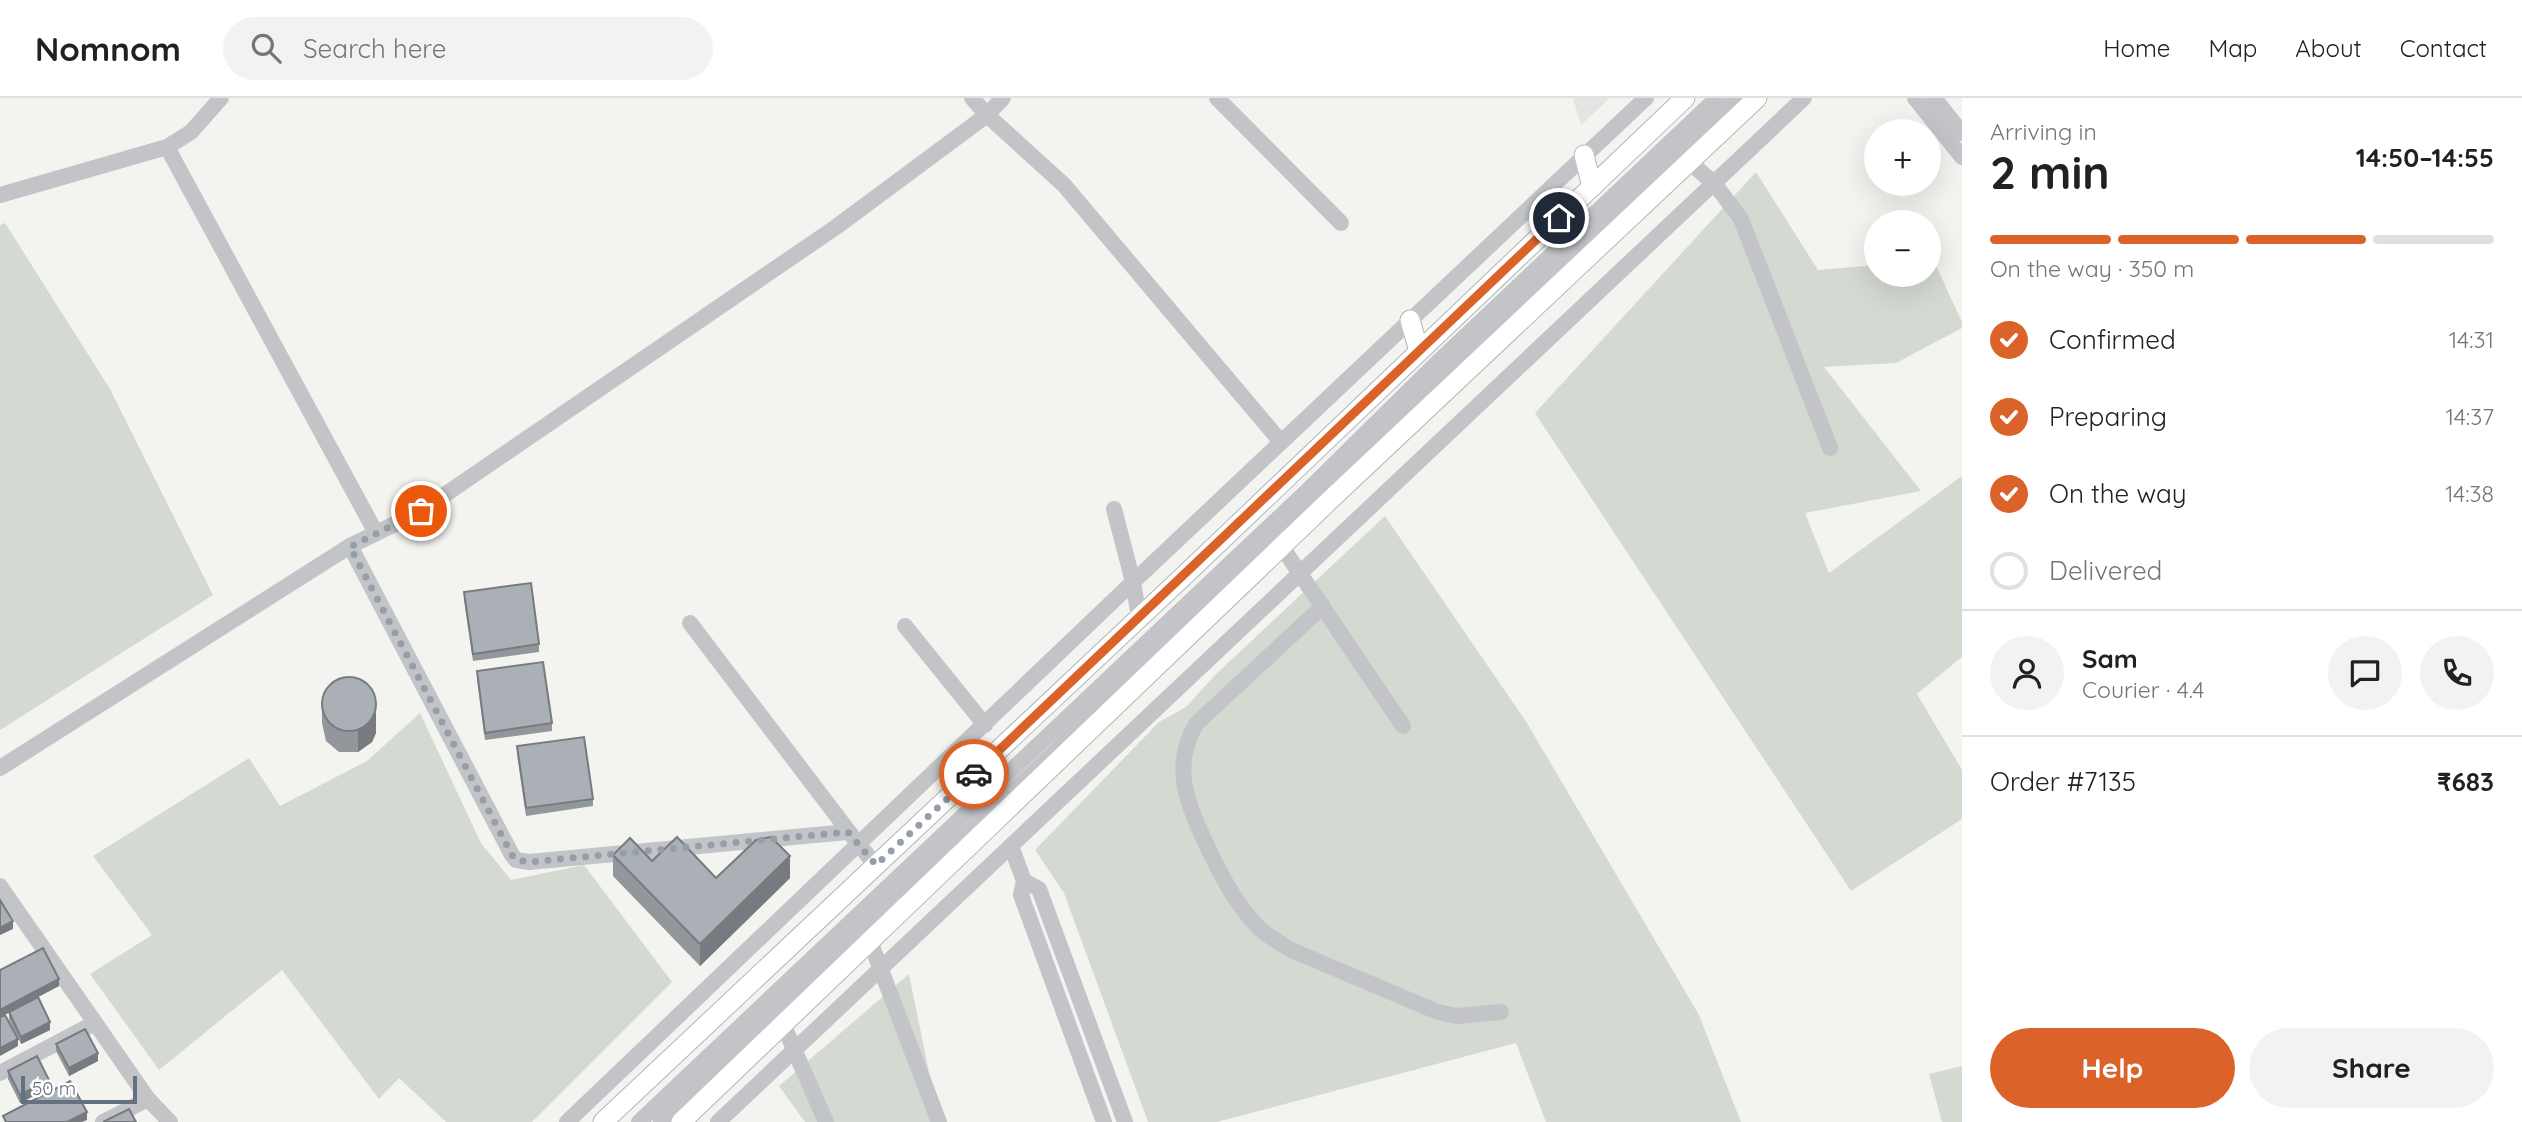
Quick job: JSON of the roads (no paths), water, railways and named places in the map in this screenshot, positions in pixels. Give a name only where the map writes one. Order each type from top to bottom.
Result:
[{"type":"main road","points":[[603,1122],[1685,98]]},
{"type":"main road","points":[[681,1122],[1282,547],[1757,98]]},
{"type":"main road","points":[[1584,155],[1592,187]]},
{"type":"main road","points":[[1410,320],[1419,351]]},
{"type":"street","points":[[0,195],[167,147],[191,132],[221,98]]},
{"type":"street","points":[[972,98],[987,116],[1064,185],[1281,442]]},
{"type":"street","points":[[0,768],[350,547],[421,511],[836,227],[987,116],[1003,98]]},
{"type":"street","points":[[1217,98],[1340,223]]},
{"type":"street","points":[[567,1122],[1646,98]]},
{"type":"street","points":[[639,1122],[1306,492],[1437,363],[1717,98]]},
{"type":"street","points":[[661,1122],[1046,760],[1738,98]]},
{"type":"street","points":[[718,1122],[1804,98]]},
{"type":"street","points":[[1915,98],[1962,157]]},
{"type":"street","points":[[1934,98],[1962,133]]},
{"type":"street","points":[[167,147],[376,533]]},
{"type":"street","points":[[1689,162],[1714,183],[1741,219],[1830,448]]},
{"type":"street","points":[[1114,509],[1139,617]]},
{"type":"street","points":[[350,547],[516,860],[529,862],[848,832]]},
{"type":"street","points":[[1282,547],[1403,726]]},
{"type":"street","points":[[1323,606],[1197,723],[1188,738],[1185,756],[1188,806],[1227,888],[1257,927],[1272,938],[1291,950],[1438,1012],[1457,1016],[1501,1012]]},
{"type":"street","points":[[690,623],[876,865]]},
{"type":"street","points":[[905,626],[985,725]]},
{"type":"street","points":[[1011,846],[1024,881],[1021,895],[1104,1122]]},
{"type":"street","points":[[1024,881],[1039,889],[1125,1122]]},
{"type":"street","points":[[0,886],[39,954],[95,1023],[148,1098],[170,1122]]},
{"type":"street","points":[[870,941],[939,1122]]},
{"type":"street","points":[[0,1073],[95,1023]]},
{"type":"street","points":[[783,1024],[826,1122]]},
{"type":"street","points":[[103,1122],[148,1098]]}]
